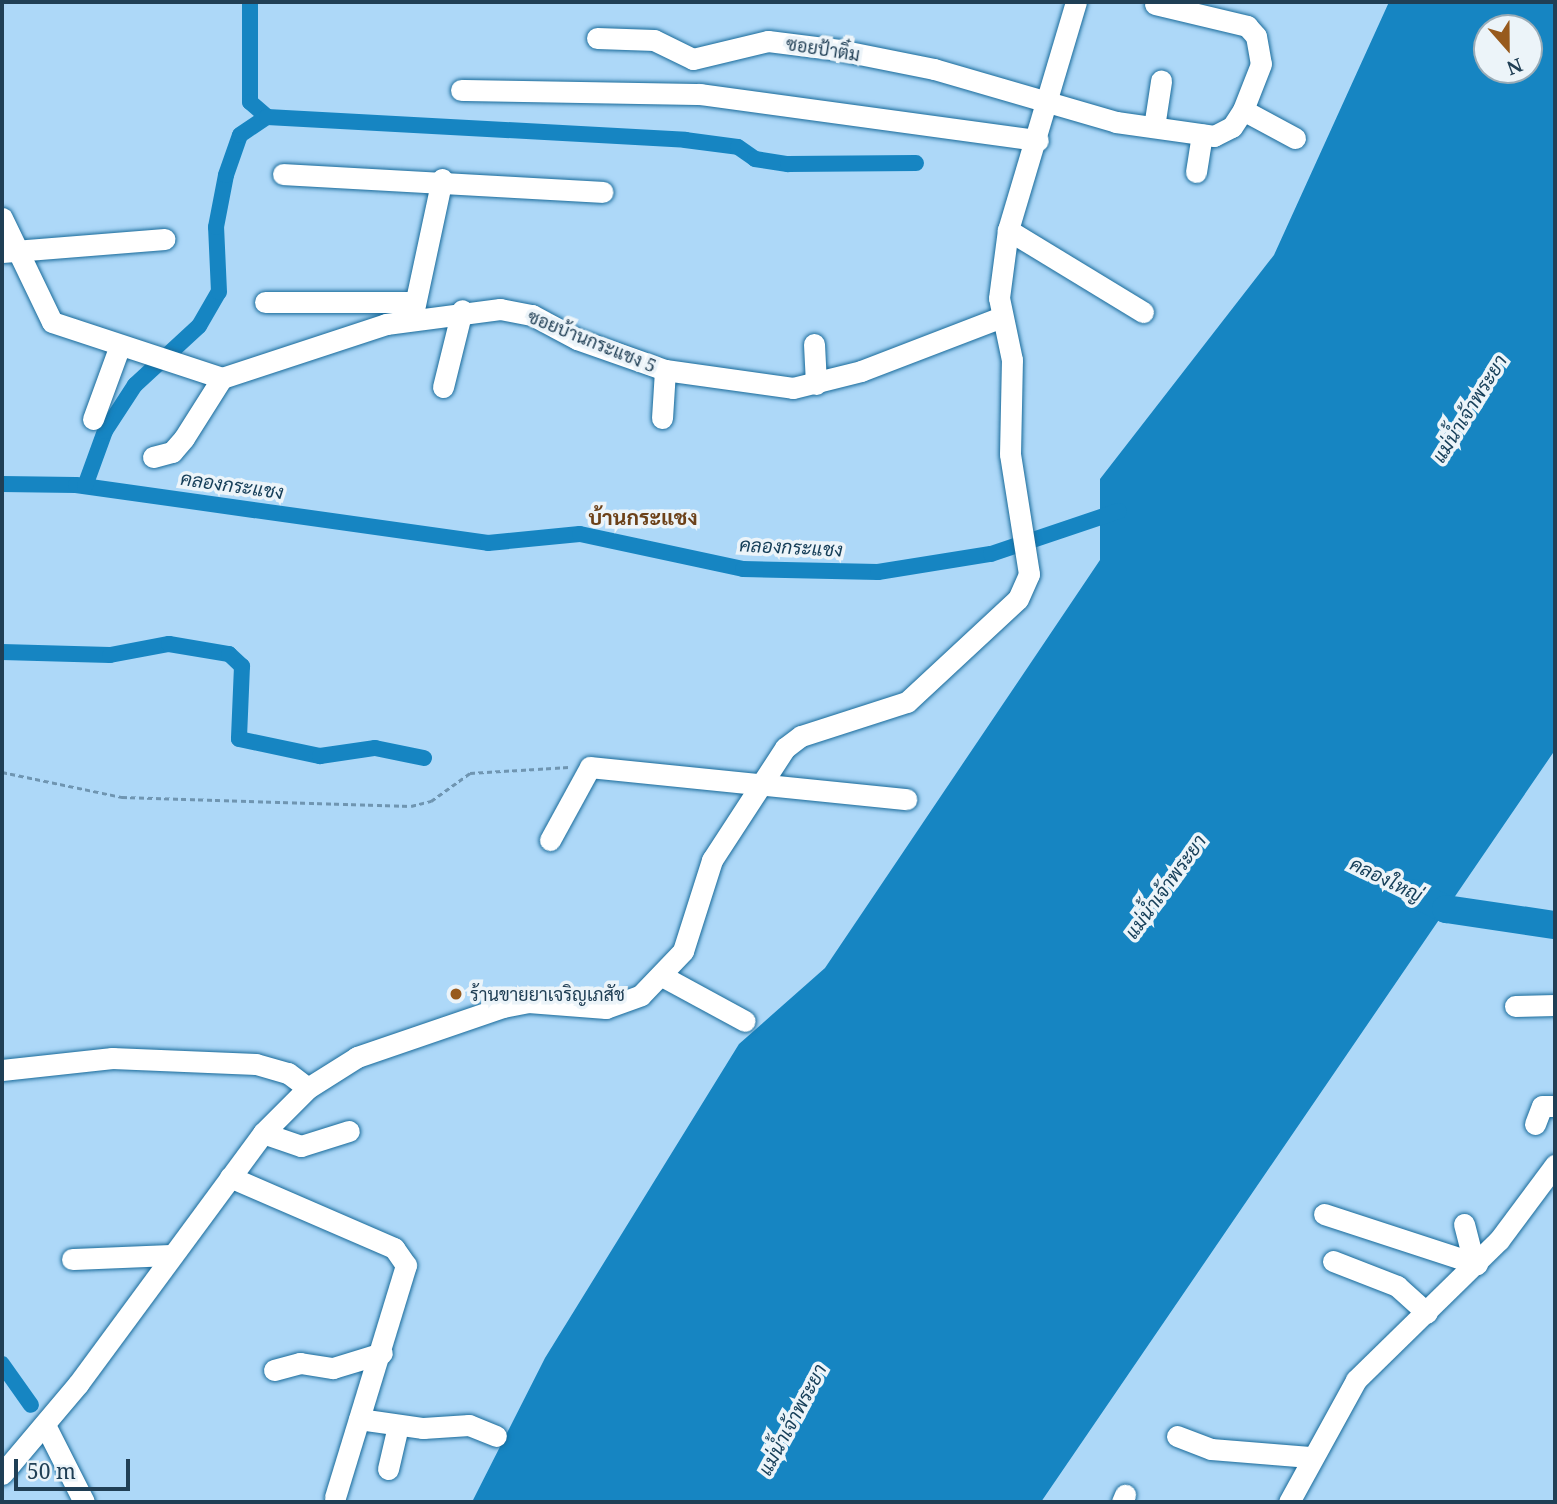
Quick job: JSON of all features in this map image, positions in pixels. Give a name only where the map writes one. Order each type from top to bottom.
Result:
[{"type":"street","points":[[4,1468],[26,1451],[263,1133],[308,1088],[357,1057],[491,1011],[528,1002],[627,1004],[662,976],[691,935],[715,853],[763,781],[801,736],[875,717],[931,684],[1018,599],[1030,573],[1009,435],[1012,360],[1002,317],[1008,230],[1038,141],[1076,2]]},
{"type":"street","points":[[1155,4],[1247,26],[1256,36],[1261,64],[1243,110],[1225,133],[1202,134],[1196,172]]},
{"type":"street","name":"ซอยป้าติ๋ม","points":[[597,38],[654,40],[693,59],[768,41],[839,50],[934,69],[1049,104],[1154,127],[1202,134]]},
{"type":"street","points":[[1154,127],[1161,81]]},
{"type":"street","points":[[461,90],[700,94],[1038,141]]},
{"type":"street","points":[[1243,110],[1295,138]]},
{"type":"street","points":[[282,174],[442,180],[603,192]]},
{"type":"street","points":[[265,302],[414,311],[442,180]]},
{"type":"street","points":[[2,218],[10,250],[52,322],[119,348],[222,378],[184,438],[172,452],[153,457]]},
{"type":"street","points":[[1008,230],[1143,312]]},
{"type":"street","points":[[10,250],[164,239]]},
{"type":"street","points":[[443,387],[462,310]]},
{"type":"street","name":"ซอยบ้านกระแชง 5","points":[[222,378],[414,311],[462,310],[532,314],[577,339],[665,370],[761,388],[816,384],[1002,317]]},
{"type":"street","points":[[814,344],[816,384]]},
{"type":"street","points":[[93,419],[119,348]]},
{"type":"street","points":[[662,418],[665,370]]},
{"type":"street","points":[[550,840],[590,767],[763,781],[809,794],[905,799]]},
{"type":"street","points":[[662,976],[745,1021]]},
{"type":"street","points":[[1515,1006],[1555,1005]]},
{"type":"street","points":[[2,1070],[112,1058],[243,1063],[276,1068],[308,1088]]},
{"type":"street","points":[[1535,1124],[1542,1106],[1555,1106]]},
{"type":"street","points":[[263,1133],[301,1146],[349,1131]]},
{"type":"street","points":[[1289,1502],[1310,1457],[1356,1380],[1475,1264],[1555,1165]]},
{"type":"street","points":[[230,1177],[403,1256],[403,1287],[335,1497]]},
{"type":"street","points":[[1324,1214],[1475,1264]]},
{"type":"street","points":[[1464,1224],[1475,1264]]},
{"type":"street","points":[[72,1259],[172,1255]]},
{"type":"street","points":[[1333,1261],[1397,1286],[1427,1313]]},
{"type":"street","points":[[274,1370],[300,1363],[333,1367],[382,1353]]},
{"type":"street","points":[[359,1419],[398,1426],[457,1424],[496,1436]]},
{"type":"street","points":[[388,1469],[398,1426]]},
{"type":"street","points":[[43,1427],[84,1502]]},
{"type":"street","points":[[1177,1436],[1211,1449],[1310,1457]]},
{"type":"path","points":[[2,772],[122,797],[411,806],[430,802],[470,773],[590,767]]},
{"type":"water","name":"แม่น้ำเจ้าพระยา","points":[[1389,2],[1555,2],[1555,750],[1041,1502],[472,1502],[545,1358],[739,1044],[825,968],[1100,560],[1100,479],[1274,255]]},
{"type":"waterway","points":[[250,2],[250,102],[267,117]]},
{"type":"waterway","points":[[85,486],[105,431],[135,385],[199,326],[219,292],[216,227],[226,175],[240,135],[267,117],[685,140],[738,147],[755,159],[788,164],[916,163]]},
{"type":"waterway","name":"คลองกระแชง","points":[[2,484],[76,485],[488,543],[580,534],[743,569],[878,572],[991,554],[1119,511]]},
{"type":"waterway","points":[[2,652],[110,655],[169,644],[229,654],[242,666],[239,739],[320,756],[375,748],[424,758]]},
{"type":"waterway","name":"คลองใหญ่","points":[[1413,893],[1446,909],[1555,925]]},
{"type":"waterway","points":[[2,1364],[31,1405]]},
{"type":"place","name":"ร้านขายยาเจริญเภสัช","points":[[456,994]]},
{"type":"district","name":"บ้านกระแชง","points":[[643,517]]}]
